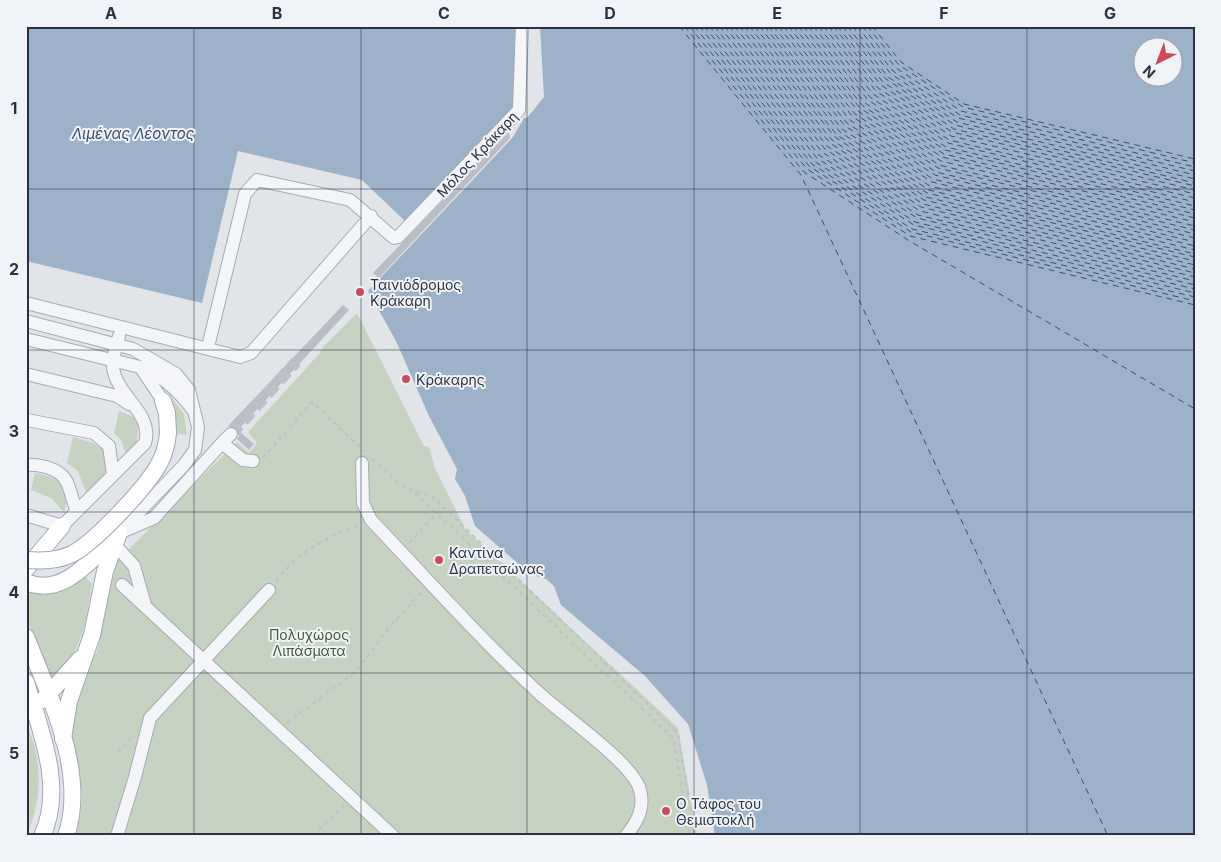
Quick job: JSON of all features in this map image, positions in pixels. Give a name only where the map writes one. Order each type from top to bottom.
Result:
[{"type":"main road","points":[[26,560],[48,561],[59,558],[88,543],[151,477],[162,460],[168,433],[163,401]]},
{"type":"main road","points":[[26,569],[62,526]]},
{"type":"main road","points":[[32,584],[55,586],[67,580],[117,539]]},
{"type":"main road","points":[[63,739],[69,701],[88,647],[102,583],[117,539]]},
{"type":"main road","points":[[26,638],[63,739],[72,783],[72,816],[66,836]]},
{"type":"main road","points":[[34,709],[73,669],[88,647]]},
{"type":"main road","points":[[26,682],[46,751],[51,797],[49,815],[42,836]]},
{"type":"street","name":"Μόλος Κράκαρη","points":[[371,216],[390,236],[398,237],[519,110],[522,26]]},
{"type":"street","points":[[26,303],[208,347],[240,357],[250,353],[371,216],[350,200],[257,180],[246,194],[208,347]]},
{"type":"street","points":[[26,321],[117,344],[144,354],[176,374],[189,390],[199,432],[192,456],[117,539]]},
{"type":"street","points":[[121,326],[114,360],[117,381],[136,410]]},
{"type":"street","points":[[26,339],[140,366],[155,372],[168,382],[194,412]]},
{"type":"street","points":[[140,366],[163,401]]},
{"type":"street","points":[[26,374],[117,396],[141,414],[146,427],[145,443],[62,526],[26,515]]},
{"type":"street","points":[[27,420],[94,433],[109,446],[113,475]]},
{"type":"street","points":[[117,539],[154,518],[227,439],[243,460],[257,460]]},
{"type":"street","points":[[362,463],[364,503],[371,520],[513,668],[620,762],[635,779],[642,804],[640,813],[626,836]]},
{"type":"street","points":[[26,465],[35,464],[55,470],[62,475],[68,483],[77,511]]},
{"type":"street","points":[[117,539],[134,566],[145,606]]},
{"type":"street","points":[[122,584],[353,796],[393,836]]},
{"type":"street","points":[[117,836],[150,718],[269,590]]},
{"type":"path","points":[[257,460],[312,402],[403,487],[433,497],[678,734],[695,836]]},
{"type":"path","points":[[414,491],[673,738],[690,836]]},
{"type":"path","points":[[401,552],[443,507]]},
{"type":"path","points":[[269,590],[295,559],[342,531],[371,520]]},
{"type":"path","points":[[280,729],[299,712],[356,672],[392,624],[430,582]]},
{"type":"path","points":[[313,836],[353,796]]},
{"type":"green space","name":"Πολυχώρος Λιπάσματα","points":[[357,313],[424,446],[429,447],[435,468],[466,530],[678,728],[697,836],[75,836],[81,812],[82,794],[70,724],[84,677],[98,649],[109,591],[118,560],[237,442],[249,453],[257,443],[248,432],[319,354],[322,348]]},
{"type":"green space","points":[[169,394],[184,414],[187,435],[176,434]]},
{"type":"green space","points":[[119,411],[134,417],[139,426],[136,445],[126,454],[121,440],[114,433]]},
{"type":"green space","points":[[73,437],[93,443],[105,451],[105,471],[100,479],[86,492],[78,471],[67,463]]},
{"type":"green space","points":[[35,473],[57,480],[66,489],[67,502],[64,512],[51,498],[31,490]]},
{"type":"green space","points":[[82,573],[92,584],[81,637],[69,659],[48,681],[26,617],[26,588]]},
{"type":"green space","points":[[26,724],[36,751],[39,780],[36,809],[26,836]]},
{"type":"water","name":"Λιμένας Λέοντος","points":[[26,26],[517,26],[515,105],[405,221],[362,180],[238,151],[202,303],[26,261]]},
{"type":"water","points":[[540,26],[1195,26],[1195,836],[715,836],[707,785],[688,724],[645,676],[561,605],[554,586],[546,579],[530,574],[475,526],[465,496],[455,479],[457,469],[429,416],[396,341],[368,291],[513,137],[524,118],[527,118],[544,97]]},
{"type":"building","points":[[509,132],[510,138],[379,278],[373,273]]},
{"type":"building","points":[[343,305],[349,310],[238,430],[254,444],[249,450],[237,439],[239,436],[237,429],[228,426]]},
{"type":"ferry route","points":[[679,26],[801,175],[1108,836]]},
{"type":"ferry route","points":[[684,26],[804,172],[908,240],[1195,409]]},
{"type":"ferry route","points":[[689,26],[807,169],[910,236],[1195,305]]},
{"type":"ferry route","points":[[694,26],[809,166],[911,232],[1195,301]]},
{"type":"ferry route","points":[[699,26],[812,164],[912,229],[1195,297]]},
{"type":"ferry route","points":[[704,26],[814,161],[914,225],[1195,293]]},
{"type":"ferry route","points":[[709,26],[817,158],[915,222],[1195,289]]},
{"type":"ferry route","points":[[714,26],[819,155],[917,218],[1195,285]]},
{"type":"ferry route","points":[[719,26],[822,152],[918,215],[1195,281]]},
{"type":"ferry route","points":[[724,26],[825,149],[920,211],[1195,277]]},
{"type":"ferry route","points":[[729,26],[827,146],[921,207],[1195,273]]},
{"type":"ferry route","points":[[734,26],[830,143],[923,204],[1195,269]]},
{"type":"ferry route","points":[[739,26],[832,140],[924,200],[1195,265]]},
{"type":"ferry route","points":[[744,26],[835,137],[926,197],[1195,261]]},
{"type":"ferry route","points":[[749,26],[837,135],[927,193],[1195,257]]},
{"type":"ferry route","points":[[754,26],[840,132],[929,190],[1195,254]]},
{"type":"ferry route","points":[[759,26],[842,129],[930,186],[1195,250]]},
{"type":"ferry route","points":[[764,26],[845,126],[932,182],[1195,246]]},
{"type":"ferry route","points":[[768,26],[847,123],[933,179],[1195,242]]},
{"type":"ferry route","points":[[773,26],[850,120],[935,175],[1195,238]]},
{"type":"ferry route","points":[[778,26],[853,117],[936,172],[1195,234]]},
{"type":"ferry route","points":[[783,26],[855,114],[938,168],[1195,230]]},
{"type":"ferry route","points":[[788,26],[858,111],[939,165],[1195,226]]},
{"type":"ferry route","points":[[793,26],[860,108],[941,161],[1195,222]]},
{"type":"ferry route","points":[[798,26],[863,106],[942,157],[1195,218]]},
{"type":"ferry route","points":[[803,26],[865,103],[944,154],[1195,214]]},
{"type":"ferry route","points":[[808,26],[868,100],[945,150],[1195,210]]},
{"type":"ferry route","points":[[813,26],[870,97],[946,147],[1195,206]]},
{"type":"ferry route","points":[[818,26],[873,94],[948,143],[1195,202]]},
{"type":"ferry route","points":[[823,26],[876,91],[949,140],[1195,198]]},
{"type":"ferry route","points":[[828,26],[878,88],[951,136],[1195,194]]},
{"type":"ferry route","points":[[833,26],[881,85],[952,132],[1195,190]]},
{"type":"ferry route","points":[[837,26],[883,82],[954,129],[1195,186]]},
{"type":"ferry route","points":[[842,26],[886,79],[955,125],[1195,183]]},
{"type":"ferry route","points":[[847,26],[888,77],[957,122],[1195,179]]},
{"type":"ferry route","points":[[852,26],[891,74],[958,118],[1195,175]]},
{"type":"ferry route","points":[[857,26],[893,71],[960,115],[1195,171]]},
{"type":"ferry route","points":[[862,26],[896,68],[961,111],[1195,167]]},
{"type":"ferry route","points":[[867,26],[899,65],[963,107],[1195,163]]},
{"type":"ferry route","points":[[872,26],[901,62],[964,104],[1195,159]]},
{"type":"tunnel","points":[[231,434],[296,362]]},
{"type":"place","name":"Ταινιόδρομος Κράκαρη","points":[[360,292]]},
{"type":"place","name":"Κράκαρης","points":[[406,379]]},
{"type":"place","name":"Καντίνα Δραπετσώνας","points":[[439,560]]},
{"type":"place","name":"Ο Τάφος του Θεμιστοκλή","points":[[666,811]]}]
